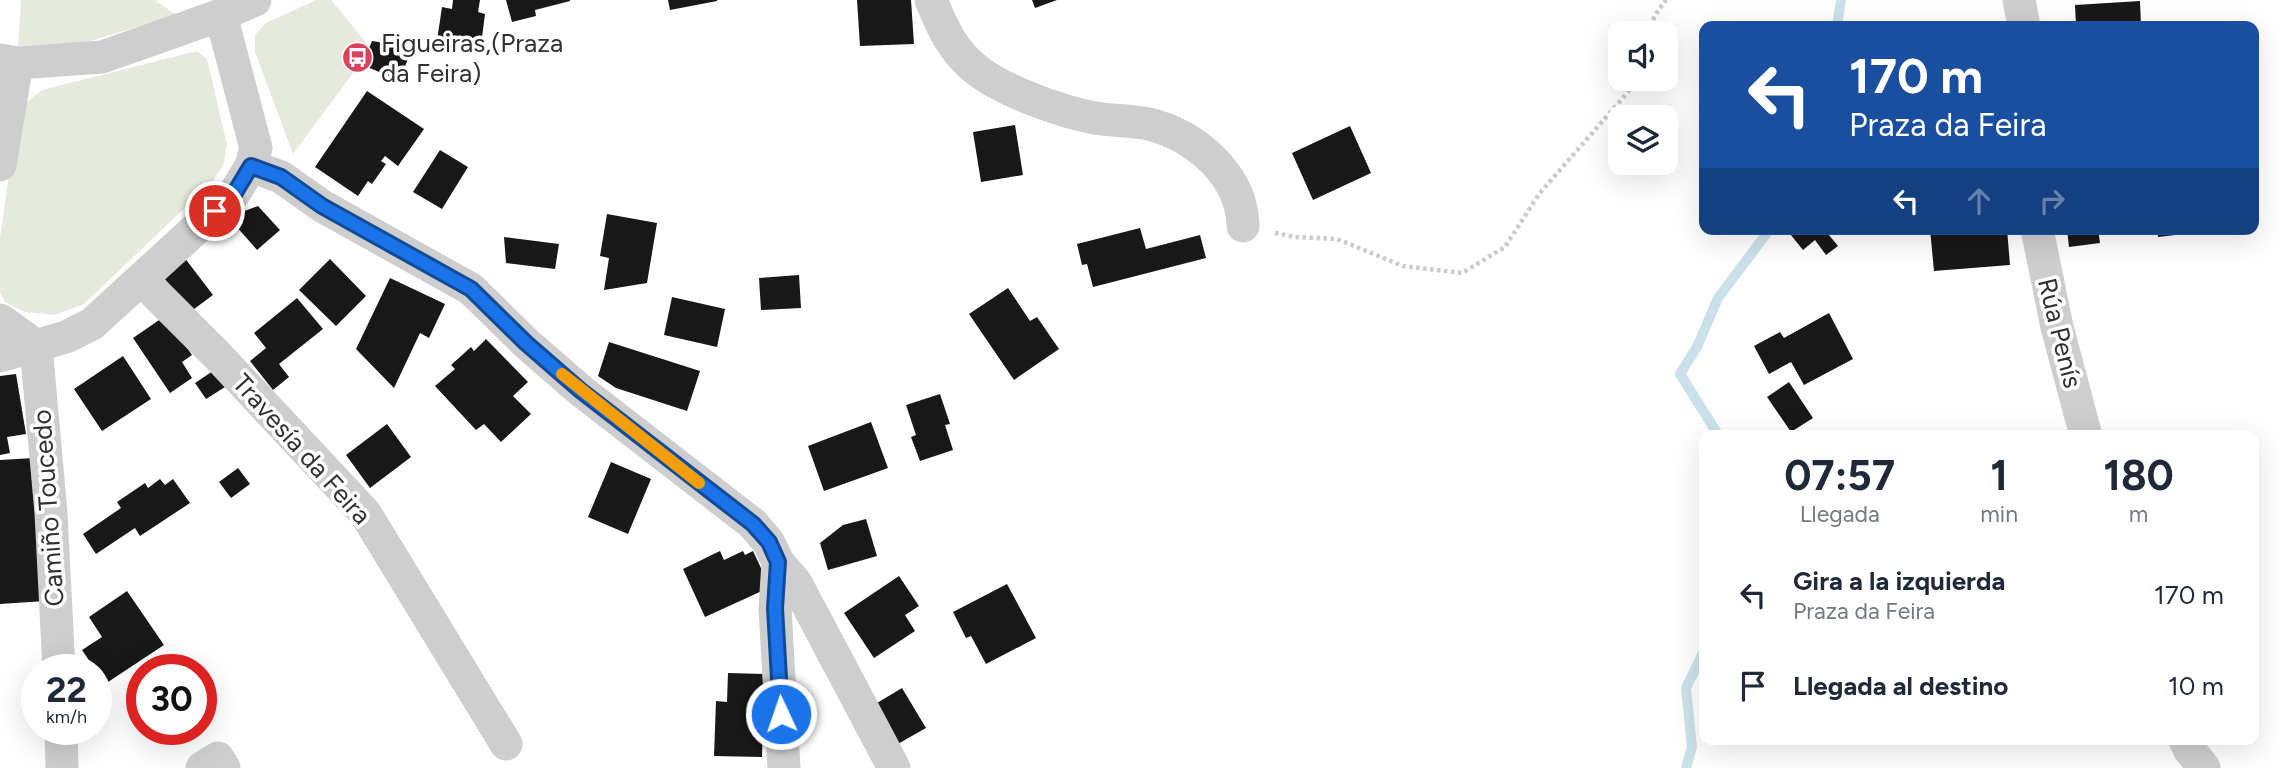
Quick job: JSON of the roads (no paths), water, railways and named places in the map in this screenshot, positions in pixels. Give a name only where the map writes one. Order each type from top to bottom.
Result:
[{"type":"street","points":[[0,164],[9,61],[102,57],[206,12],[255,0]]},
{"type":"street","points":[[931,0],[947,38],[976,70],[1008,89],[1094,118],[1149,124],[1175,134],[1201,150],[1223,169],[1243,210],[1243,226]]},
{"type":"street","points":[[2019,0],[2023,21]]},
{"type":"street","points":[[0,356],[66,337],[92,324],[234,194],[251,166],[256,148],[206,12]]},
{"type":"street","points":[[251,166],[281,177],[322,206],[471,289],[526,343],[580,390],[753,524],[769,542],[778,562],[796,583],[894,768]]},
{"type":"street","name":"Rúa Penís","points":[[2038,235],[2057,327],[2084,430]]},
{"type":"street","name":"Travesía da Feira","points":[[141,279],[217,355],[365,513],[506,744]]},
{"type":"street","points":[[0,320],[36,346]]},
{"type":"street","name":"Camiño Toucedo","points":[[36,346],[51,513],[58,654]]},
{"type":"street","points":[[778,562],[775,608],[784,768]]},
{"type":"street","points":[[61,745],[62,768]]},
{"type":"street","points":[[2187,745],[2204,768]]},
{"type":"street","points":[[202,768],[218,758],[224,768]]},
{"type":"waterway","points":[[1838,21],[1841,0]]},
{"type":"waterway","points":[[1715,430],[1680,374],[1697,347],[1718,298],[1765,235]]},
{"type":"waterway","points":[[1686,768],[1692,747],[1686,688],[1699,661]]},
{"type":"place","name":"Figueiras,(Praza da Feira)","points":[[358,58]]}]
